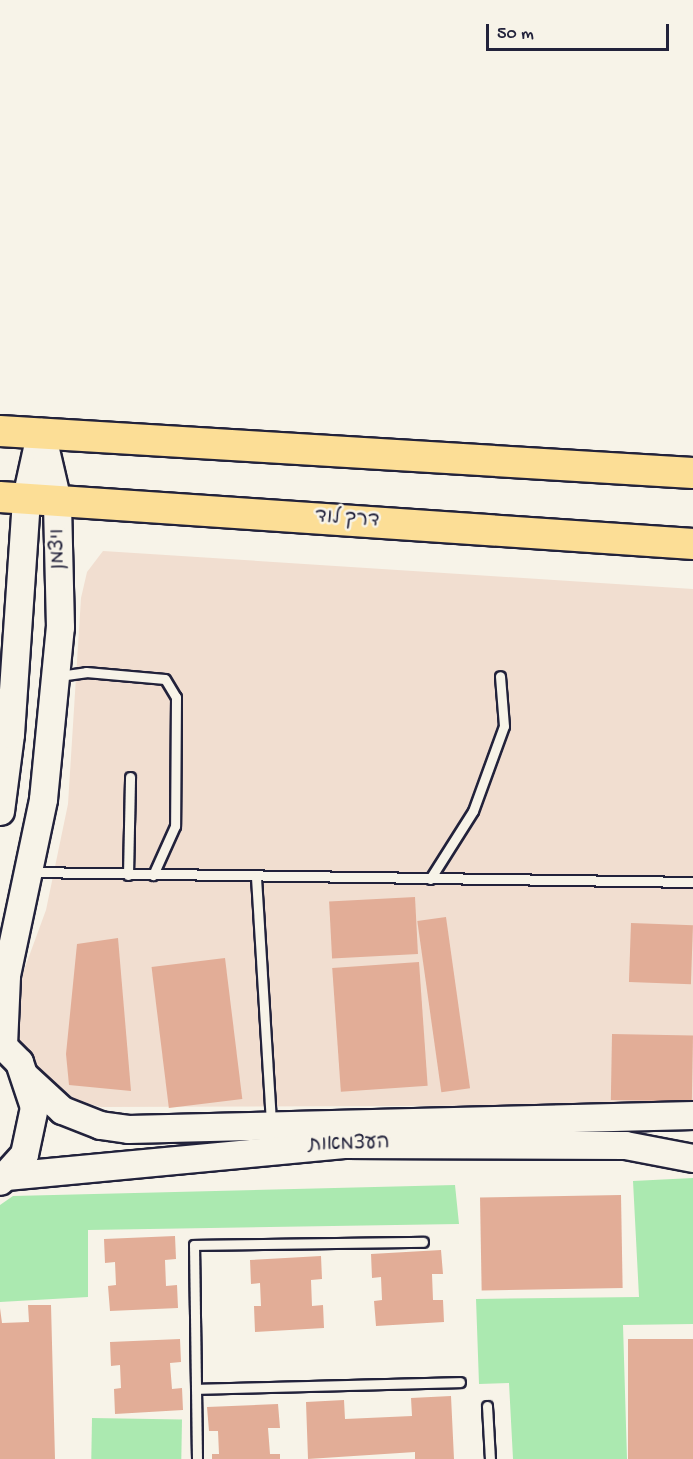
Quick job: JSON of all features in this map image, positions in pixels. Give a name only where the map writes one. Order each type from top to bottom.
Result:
[{"type":"main road","points":[[0,431],[495,463],[693,472]]},
{"type":"main road","name":"דרך לוד","points":[[13,498],[693,544]]},
{"type":"street","name":"ויצמן","points":[[0,810],[10,734],[13,498],[41,432]]},
{"type":"street","name":"ויצמן","points":[[2,1044],[6,975],[43,800],[60,627],[57,501],[41,432]]},
{"type":"street","points":[[2,1044],[26,1077],[34,1107],[32,1131],[24,1154],[3,1178]]},
{"type":"street","name":"העצמאות","points":[[26,1077],[62,1110],[100,1125],[165,1129],[271,1122],[693,1115]]},
{"type":"street","name":"העצמאות","points":[[3,1178],[343,1144],[625,1145],[693,1158]]},
{"type":"lane","points":[[56,676],[86,672],[165,679],[176,697],[175,826],[153,875]]},
{"type":"lane","points":[[430,879],[473,811],[504,726],[500,676]]},
{"type":"lane","points":[[128,875],[130,777]]},
{"type":"lane","points":[[28,872],[693,882]]},
{"type":"lane","points":[[256,877],[271,1122]]},
{"type":"lane","points":[[197,1459],[194,1245],[423,1242]]},
{"type":"lane","points":[[196,1389],[460,1382]]},
{"type":"lane","points":[[487,1406],[490,1459]]},
{"type":"shaded area","points":[[103,551],[693,589],[693,1105],[101,1107],[77,1101],[27,1058],[10,1031],[13,1000],[46,910],[68,804],[81,598],[87,572]]},
{"type":"green space","points":[[693,1178],[693,1324],[623,1325],[627,1459],[513,1459],[509,1383],[479,1384],[476,1299],[639,1297],[633,1181]]},
{"type":"green space","points":[[455,1185],[459,1224],[88,1230],[88,1297],[0,1302],[0,1205],[13,1196]]},
{"type":"green space","points":[[92,1418],[182,1420],[181,1459],[91,1459]]},
{"type":"building","points":[[415,897],[418,954],[332,958],[329,902]]},
{"type":"building","points":[[446,917],[470,1088],[441,1092],[417,921]]},
{"type":"building","points":[[631,923],[693,925],[691,984],[629,982]]},
{"type":"building","points":[[118,938],[131,1091],[69,1085],[66,1054],[77,944]]},
{"type":"building","points":[[225,958],[242,1099],[169,1108],[152,967]]},
{"type":"building","points":[[419,962],[428,1086],[341,1092],[332,968]]},
{"type":"building","points":[[612,1034],[693,1035],[692,1101],[611,1100]]},
{"type":"building","points":[[621,1195],[623,1288],[482,1290],[480,1197]]},
{"type":"building","points":[[175,1236],[176,1259],[165,1260],[166,1286],[177,1285],[178,1308],[110,1311],[108,1286],[116,1285],[115,1262],[105,1263],[104,1239]]},
{"type":"building","points":[[441,1250],[443,1274],[432,1274],[433,1300],[443,1300],[444,1322],[376,1326],[374,1301],[382,1300],[381,1277],[372,1278],[371,1254]]},
{"type":"building","points":[[321,1256],[322,1279],[311,1280],[312,1306],[323,1305],[324,1328],[255,1332],[254,1306],[261,1306],[260,1283],[251,1284],[250,1260]]},
{"type":"building","points":[[28,1305],[51,1305],[55,1459],[0,1459],[0,1308],[2,1323],[29,1322]]},
{"type":"building","points":[[180,1339],[181,1362],[170,1363],[172,1389],[182,1388],[183,1410],[115,1414],[114,1389],[121,1388],[120,1365],[111,1366],[110,1342]]},
{"type":"building","points":[[628,1339],[693,1339],[693,1459],[628,1459]]},
{"type":"building","points":[[451,1396],[454,1459],[415,1459],[415,1452],[308,1459],[306,1402],[344,1400],[345,1419],[412,1416],[411,1398]]},
{"type":"building","points":[[278,1404],[280,1428],[268,1428],[270,1454],[280,1454],[280,1459],[212,1459],[212,1454],[219,1454],[218,1431],[209,1431],[207,1407]]}]
